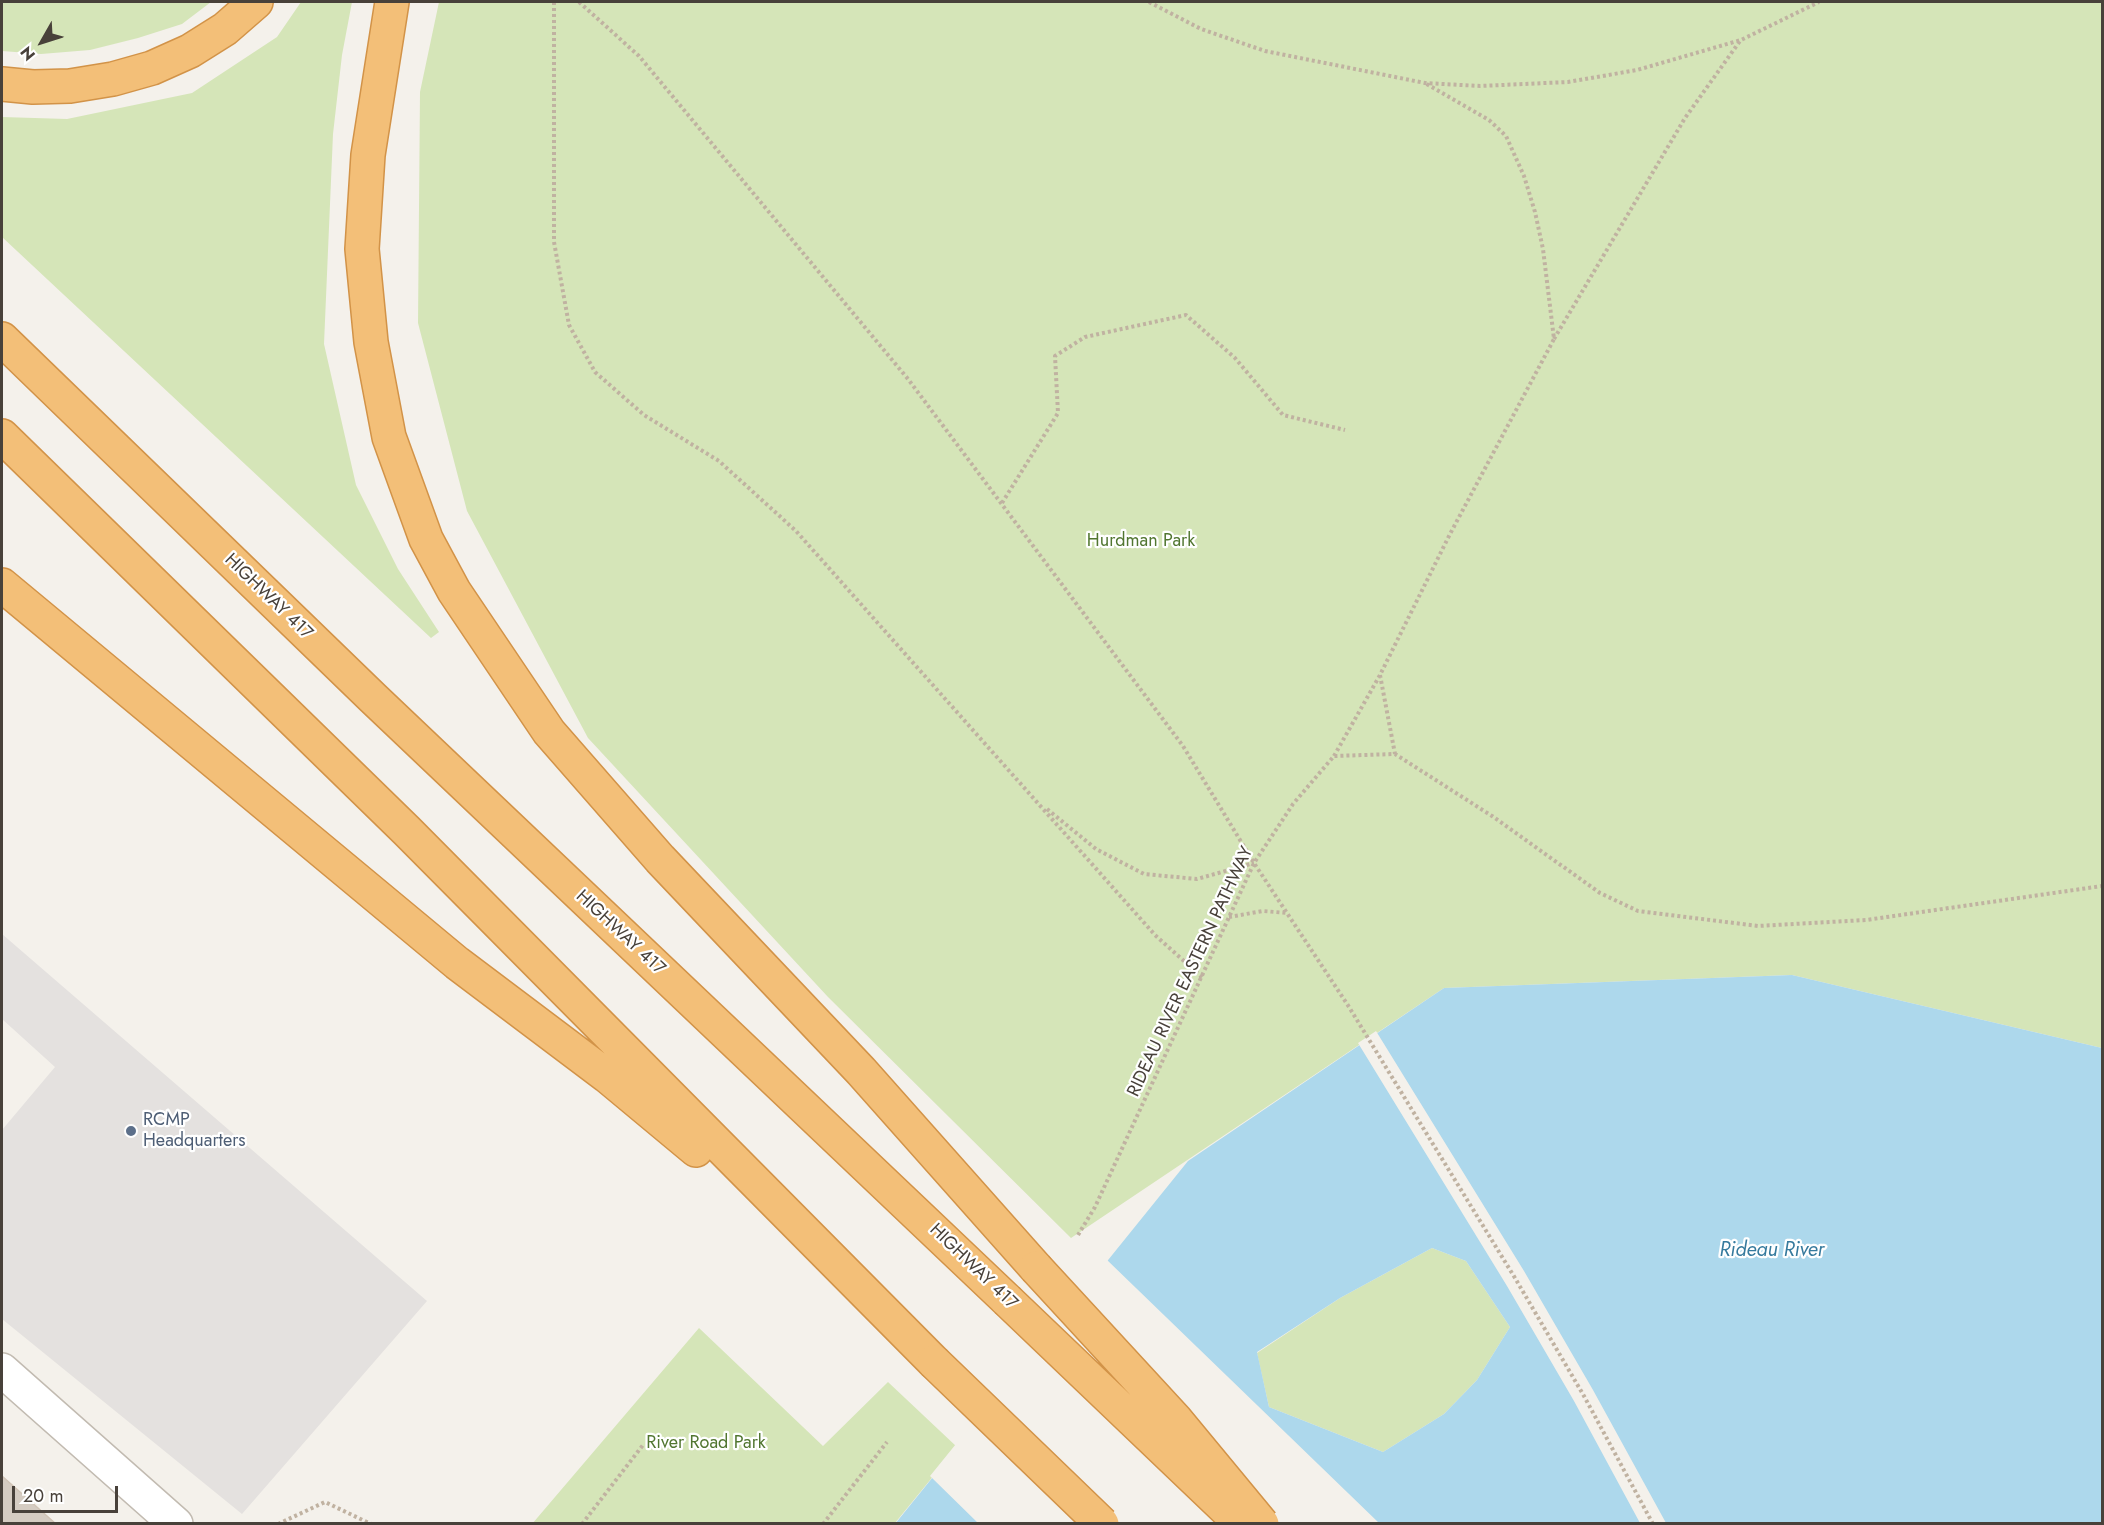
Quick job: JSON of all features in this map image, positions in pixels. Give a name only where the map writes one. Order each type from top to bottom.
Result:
[{"type":"highway","points":[[2,84],[33,87],[70,86],[113,79],[152,68],[190,51],[225,29],[256,2]]},
{"type":"highway","points":[[392,2],[368,155],[362,249],[371,342],[389,437],[404,483],[426,539],[454,591],[549,732],[660,859],[861,1071],[1036,1268],[1176,1420],[1262,1524]]},
{"type":"highway","name":"HIGHWAY 417","points":[[2,339],[381,706],[1241,1524]]},
{"type":"highway","points":[[2,436],[407,831],[855,1284],[1102,1524]]},
{"type":"highway","points":[[2,585],[457,963],[607,1076],[855,1284]]},
{"type":"lane","points":[[2,1370],[176,1524]]},
{"type":"path","points":[[554,2],[554,242],[569,325],[596,372],[645,416],[719,461],[796,531],[1155,934],[1203,978]]},
{"type":"path","points":[[579,2],[639,56],[908,379],[1183,746],[1254,863],[1349,1006],[1515,1278],[1584,1396],[1653,1524]]},
{"type":"path","points":[[1149,2],[1201,29],[1265,51],[1425,83],[1480,86],[1568,82],[1638,70],[1741,40],[1819,2]]},
{"type":"path","name":"RIDEAU RIVER EASTERN PATHWAY","points":[[1078,1235],[1095,1207],[1203,978],[1228,917],[1254,863],[1293,804],[1334,756],[1380,675],[1461,514],[1554,339],[1685,118],[1741,40]]},
{"type":"path","points":[[1425,83],[1489,120],[1506,136],[1524,176],[1543,249],[1554,339]]},
{"type":"path","points":[[1002,503],[1058,413],[1055,356],[1085,337],[1186,315],[1235,358],[1284,415],[1345,430]]},
{"type":"path","points":[[1380,675],[1395,754]]},
{"type":"path","points":[[1334,756],[1395,754],[1492,816],[1600,893],[1638,911],[1758,926],[1866,920],[2103,886]]},
{"type":"path","points":[[1038,802],[1096,849],[1144,874],[1197,879],[1254,863]]},
{"type":"path","points":[[1228,917],[1263,911],[1287,913]]},
{"type":"path","points":[[823,1524],[887,1442]]},
{"type":"path","points":[[582,1524],[643,1445]]},
{"type":"path","points":[[278,1524],[325,1502],[370,1524]]},
{"type":"green space","points":[[2,2],[211,2],[182,24],[138,38],[90,50],[41,54],[2,51]]},
{"type":"green space","points":[[301,2],[352,2],[342,55],[333,134],[324,344],[356,485],[398,569],[439,632],[431,638],[2,237],[2,117],[67,119],[192,93],[277,37]]},
{"type":"green space","name":"Hurdman Park","points":[[439,2],[2102,2],[2102,1048],[1792,975],[1444,988],[1071,1238],[828,997],[588,738],[467,511],[418,323],[420,92]]},
{"type":"green space","points":[[1432,1248],[1466,1261],[1510,1327],[1477,1380],[1444,1414],[1383,1452],[1269,1407],[1257,1353],[1340,1298]]},
{"type":"green space","name":"River Road Park","points":[[699,1328],[823,1446],[888,1382],[957,1447],[895,1523],[532,1524]]},
{"type":"shaded area","points":[[2,934],[427,1301],[242,1514],[2,1319],[2,1130],[55,1067],[2,1019]]},
{"type":"water","name":"Rideau River","points":[[1792,975],[2102,1048],[2102,1523],[895,1524],[1188,1161],[1444,988]],"holes":[[[1432,1248],[1466,1261],[1510,1327],[1477,1380],[1444,1414],[1383,1452],[1269,1407],[1257,1352],[1340,1298]]]},
{"type":"pier","points":[[1376,1031],[1524,1271],[1666,1523],[1640,1523],[1574,1401],[1507,1286],[1358,1043]]},
{"type":"pier","points":[[1106,1259],[1379,1523],[979,1524],[930,1476]]},
{"type":"building","points":[[2,1476],[56,1524],[2,1524]]},
{"type":"place","name":"RCMP Headquarters","points":[[131,1131]]}]
